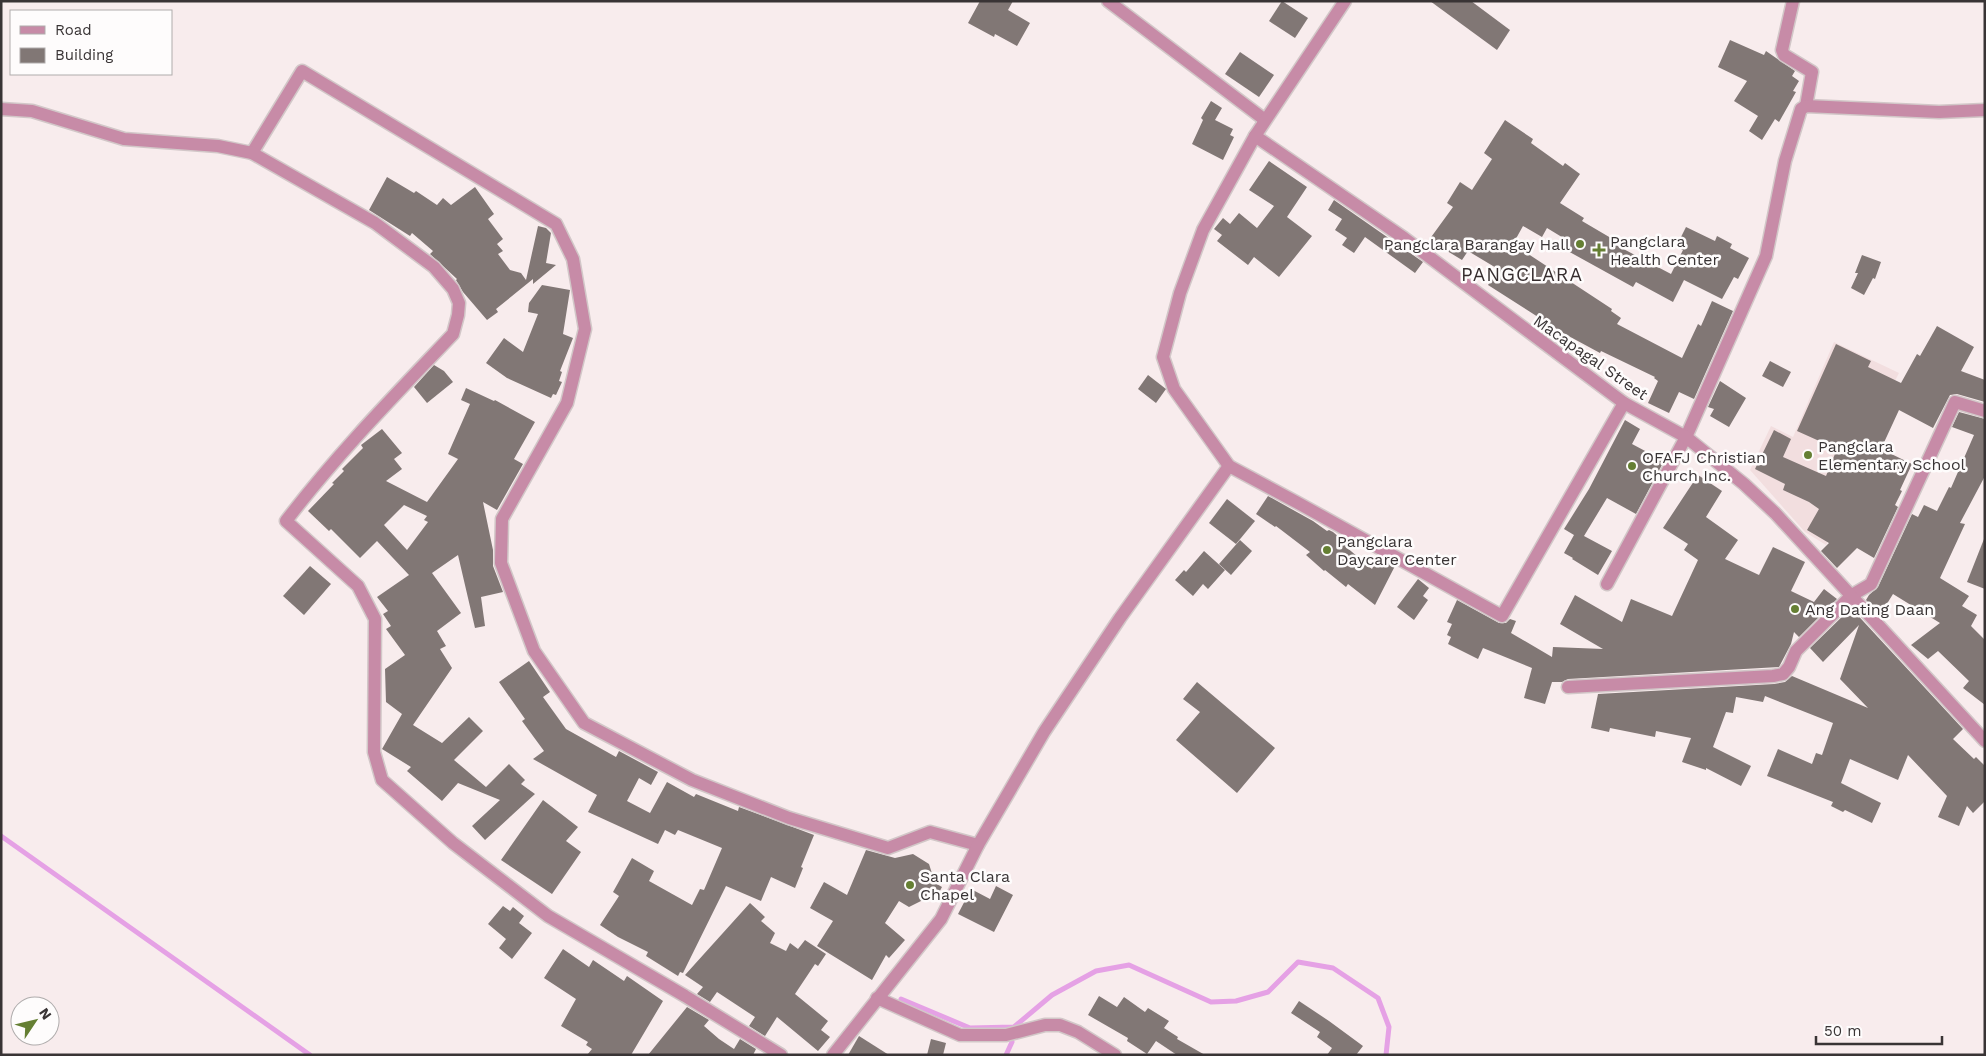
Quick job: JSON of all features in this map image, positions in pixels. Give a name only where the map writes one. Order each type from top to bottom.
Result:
[{"type":"street","points":[[1108,1],[1266,120]]},
{"type":"street","points":[[1345,1],[1255,136],[1203,230],[1180,293],[1163,357],[1174,389],[1229,466],[1307,507],[1502,616],[1624,403]]},
{"type":"street","points":[[1793,1],[1782,50],[1784,55],[1812,72],[1806,106]]},
{"type":"street","points":[[252,153],[302,71],[556,224],[573,259],[585,329],[567,403],[502,519],[501,563],[534,651],[584,723],[692,780],[789,818],[888,848],[930,832],[978,845]]},
{"type":"street","points":[[1607,584],[1686,437],[1766,256],[1785,161],[1801,108],[1806,106],[1939,112],[1984,109]]},
{"type":"street","points":[[1,109],[32,111],[124,139],[218,146],[252,153],[375,223],[434,267],[452,289],[458,303],[458,315],[452,334],[357,435],[315,483],[286,521],[358,586],[375,619],[374,752],[382,780],[453,843],[548,916],[781,1055]]},
{"type":"street","name":"Macapagal Street","points":[[1255,136],[1404,238],[1624,403],[1686,437],[1744,484],[1852,595],[1985,741]]},
{"type":"street","points":[[1568,687],[1783,674],[1789,667],[1796,651],[1852,595],[1871,584],[1955,402],[1985,411]]},
{"type":"street","points":[[833,1055],[941,919],[978,845],[1044,732],[1120,618],[1229,466]]},
{"type":"street","points":[[877,998],[960,1035],[1006,1035],[1045,1026],[1060,1025],[1078,1032],[1114,1055]]},
{"type":"shaded area","name":"Pangclara Elementary School","points":[[1834,342],[1899,373],[1866,439],[1855,489],[1826,545],[1805,532],[1750,470],[1771,426],[1793,437]]},
{"type":"building","points":[[980,1],[1013,1],[1008,10],[1030,23],[1017,46],[995,34],[994,37],[968,23]]},
{"type":"building","points":[[1282,1],[1308,18],[1295,38],[1269,21]]},
{"type":"building","points":[[1430,1],[1471,1],[1510,30],[1497,50]]},
{"type":"building","points":[[1730,40],[1764,55],[1766,51],[1795,71],[1792,76],[1799,81],[1793,91],[1796,92],[1779,122],[1775,119],[1762,140],[1749,131],[1758,116],[1734,101],[1747,81],[1718,67]]},
{"type":"building","points":[[1240,52],[1274,75],[1259,97],[1225,74]]},
{"type":"building","points":[[1211,101],[1222,108],[1215,120],[1233,129],[1230,135],[1234,137],[1223,160],[1192,144],[1203,120],[1201,118]]},
{"type":"building","points":[[1505,120],[1533,139],[1531,143],[1563,166],[1565,163],[1580,174],[1560,203],[1584,218],[1582,221],[1616,241],[1614,244],[1671,274],[1683,250],[1676,247],[1686,227],[1715,241],[1717,236],[1732,244],[1730,248],[1749,258],[1738,279],[1734,277],[1722,299],[1684,280],[1673,302],[1636,282],[1633,287],[1566,250],[1570,242],[1547,228],[1542,237],[1523,226],[1513,244],[1612,309],[1611,311],[1621,318],[1617,324],[1682,358],[1698,324],[1701,326],[1712,301],[1733,311],[1694,399],[1679,392],[1669,413],[1648,403],[1658,381],[1655,377],[1601,351],[1600,353],[1563,333],[1488,285],[1498,269],[1468,251],[1462,260],[1429,240],[1453,207],[1447,203],[1460,182],[1472,190],[1492,159],[1484,153]]},
{"type":"building","points":[[1269,161],[1307,187],[1287,217],[1312,236],[1279,277],[1254,257],[1248,265],[1217,241],[1222,235],[1214,229],[1223,218],[1230,224],[1239,213],[1257,228],[1274,206],[1249,190]]},
{"type":"building","points":[[387,177],[414,193],[416,191],[437,205],[443,198],[451,205],[475,187],[494,214],[488,219],[503,239],[497,244],[503,251],[498,254],[510,270],[521,273],[526,280],[538,226],[546,228],[551,233],[546,263],[556,265],[533,284],[533,279],[496,309],[498,312],[487,320],[463,292],[457,279],[430,254],[433,251],[412,233],[410,236],[369,210]]},
{"type":"building","points":[[1334,200],[1423,262],[1415,273],[1365,237],[1354,253],[1342,245],[1347,238],[1335,230],[1342,219],[1328,210]]},
{"type":"building","points":[[1862,255],[1881,262],[1875,279],[1873,278],[1864,295],[1851,288],[1858,273],[1855,273]]},
{"type":"building","points":[[542,285],[570,290],[563,334],[573,338],[560,371],[562,372],[559,381],[562,382],[556,395],[553,394],[551,398],[507,378],[486,363],[504,338],[523,352],[538,314],[528,312],[529,303]]},
{"type":"building","points":[[1937,326],[1974,347],[1961,371],[1985,380],[1985,402],[1957,394],[1950,395],[1933,428],[1899,410],[1881,449],[1912,464],[1895,505],[1898,507],[1874,558],[1857,548],[1837,568],[1821,551],[1829,543],[1807,530],[1819,509],[1809,502],[1783,490],[1785,484],[1755,469],[1774,430],[1791,439],[1783,457],[1826,476],[1837,449],[1797,431],[1836,344],[1871,361],[1868,367],[1901,383],[1917,354],[1920,356]]},
{"type":"building","points":[[1770,361],[1791,372],[1783,387],[1762,376]]},
{"type":"building","points":[[434,365],[444,371],[453,382],[427,403],[414,387]]},
{"type":"building","points":[[1148,375],[1166,389],[1156,403],[1138,389]]},
{"type":"building","points":[[1720,381],[1746,398],[1729,427],[1710,416],[1714,409],[1708,407]]},
{"type":"building","points":[[466,388],[495,400],[535,422],[514,459],[523,464],[497,510],[483,502],[493,550],[493,566],[503,592],[481,597],[485,626],[475,628],[458,555],[432,573],[461,613],[437,631],[446,646],[440,649],[452,668],[413,725],[442,743],[469,717],[483,731],[454,760],[486,787],[509,764],[525,780],[521,784],[535,794],[485,840],[472,826],[500,800],[458,783],[442,801],[407,771],[411,767],[382,749],[402,714],[386,702],[385,669],[405,655],[386,629],[391,626],[383,614],[388,611],[377,597],[409,575],[377,541],[360,558],[331,529],[329,531],[308,511],[334,484],[332,483],[344,471],[342,469],[363,448],[361,445],[382,429],[402,453],[394,459],[402,469],[386,481],[427,502],[458,459],[448,454],[470,404],[461,400]],"holes":[[[404,505],[427,516],[424,520],[428,522],[407,550],[384,525]]]},
{"type":"building","points":[[1959,412],[1985,419],[1985,476],[1960,523],[1965,524],[1940,578],[1969,596],[1962,606],[1977,615],[1971,626],[1985,640],[1985,705],[1963,688],[1969,681],[1938,651],[1928,659],[1911,645],[1940,623],[1893,594],[1880,615],[1866,600],[1878,587],[1912,514],[1918,517],[1924,505],[1937,511],[1949,487],[1951,488],[1974,435],[1952,427]]},
{"type":"building","name":"OFAFJ Christian Church Inc.","points":[[1625,420],[1640,429],[1632,444],[1664,461],[1636,514],[1607,498],[1584,536],[1612,551],[1598,575],[1564,553],[1574,535],[1564,529],[1589,489]]},
{"type":"building","points":[[1698,475],[1722,491],[1706,517],[1738,540],[1725,559],[1759,575],[1773,547],[1805,562],[1791,591],[1814,602],[1824,589],[1837,599],[1799,637],[1794,632],[1791,644],[1779,667],[1568,679],[1562,682],[1552,682],[1545,704],[1524,698],[1532,668],[1483,648],[1478,659],[1448,644],[1451,637],[1447,635],[1452,624],[1447,622],[1457,600],[1499,623],[1506,623],[1510,619],[1516,621],[1511,633],[1552,657],[1553,647],[1603,649],[1560,624],[1575,595],[1622,622],[1631,599],[1672,616],[1698,560],[1684,550],[1688,544],[1663,528]]},
{"type":"building","points":[[1268,496],[1327,531],[1333,532],[1347,544],[1345,546],[1372,569],[1378,557],[1395,566],[1375,605],[1348,584],[1346,587],[1324,571],[1306,555],[1310,552],[1276,526],[1256,514]]},
{"type":"building","points":[[1227,499],[1255,521],[1236,544],[1209,523]]},
{"type":"building","points":[[1240,540],[1252,551],[1231,575],[1219,564]]},
{"type":"building","points":[[1985,540],[1985,589],[1967,582]]},
{"type":"building","points":[[1204,551],[1225,570],[1208,589],[1203,584],[1193,596],[1175,580],[1184,570],[1186,572]]},
{"type":"building","points":[[310,566],[331,584],[304,615],[283,596]]},
{"type":"building","points":[[1418,579],[1429,588],[1423,596],[1428,600],[1414,620],[1397,607]]},
{"type":"building","points":[[1851,608],[1963,729],[1953,739],[1974,759],[1976,757],[1985,766],[1985,801],[1973,813],[1967,806],[1959,826],[1938,817],[1947,796],[1908,755],[1898,780],[1850,759],[1841,783],[1881,803],[1872,823],[1845,810],[1843,812],[1831,806],[1833,802],[1767,776],[1778,749],[1812,764],[1816,753],[1822,755],[1833,723],[1765,696],[1763,702],[1736,697],[1733,713],[1726,712],[1713,747],[1751,766],[1741,786],[1706,768],[1706,770],[1682,762],[1691,738],[1656,731],[1655,737],[1610,728],[1609,732],[1591,728],[1598,694],[1774,684],[1785,682],[1792,676],[1868,708],[1840,679],[1859,625],[1823,662],[1810,648]]},
{"type":"building","points":[[529,661],[550,692],[543,697],[566,729],[616,757],[619,751],[658,772],[651,785],[639,778],[627,801],[650,813],[667,782],[694,797],[696,794],[738,811],[739,807],[814,835],[795,888],[771,877],[761,901],[726,886],[683,973],[680,972],[678,976],[646,956],[648,952],[618,937],[600,925],[619,896],[613,892],[632,858],[654,871],[649,881],[692,905],[700,889],[704,890],[722,848],[678,830],[675,835],[665,830],[658,844],[588,812],[597,795],[533,759],[544,751],[522,721],[525,719],[499,682]]},
{"type":"building","points":[[1197,682],[1275,748],[1237,793],[1176,740],[1200,712],[1183,699]]},
{"type":"building","points":[[543,800],[578,827],[566,841],[581,852],[552,894],[501,860]]},
{"type":"building","points":[[866,850],[895,858],[913,854],[929,864],[935,883],[942,887],[934,902],[927,898],[909,907],[899,901],[885,923],[905,940],[889,958],[886,955],[872,980],[817,946],[833,921],[810,908],[824,882],[847,895]]},
{"type":"building","points":[[996,886],[1013,895],[994,932],[958,914],[971,889],[990,899]]},
{"type":"building","points":[[750,903],[765,917],[761,921],[775,933],[770,943],[786,951],[790,943],[798,949],[805,940],[826,954],[818,966],[815,964],[795,994],[828,1021],[821,1030],[830,1037],[818,1051],[777,1017],[765,1036],[749,1026],[755,1017],[717,992],[710,1002],[697,994],[703,987],[685,975]]},
{"type":"building","points":[[503,906],[510,911],[513,907],[524,916],[519,923],[532,933],[512,959],[499,948],[506,939],[488,924]]},
{"type":"building","points":[[563,949],[589,967],[593,960],[624,981],[627,976],[663,1001],[631,1055],[587,1055],[592,1049],[586,1045],[588,1042],[561,1026],[576,999],[544,978]]},
{"type":"building","points":[[1099,996],[1117,1007],[1124,997],[1145,1012],[1148,1008],[1169,1021],[1164,1028],[1178,1037],[1177,1039],[1205,1055],[1177,1055],[1156,1041],[1147,1054],[1127,1041],[1128,1038],[1088,1015]]},
{"type":"building","points":[[1299,1001],[1363,1046],[1356,1055],[1327,1055],[1332,1048],[1317,1037],[1320,1032],[1291,1013]]},
{"type":"building","points":[[687,1007],[709,1020],[704,1026],[719,1039],[734,1049],[740,1039],[756,1049],[753,1055],[648,1055]]},
{"type":"building","points":[[859,1036],[889,1055],[848,1055]]},
{"type":"building","points":[[931,1039],[946,1043],[943,1055],[927,1055]]},
{"type":"waterway","points":[[1,836],[310,1055]]},
{"type":"waterway","points":[[901,999],[970,1028],[1014,1027],[1052,995],[1096,971],[1129,965],[1211,1002],[1236,1001],[1268,992],[1298,962],[1333,968],[1378,998],[1389,1027],[1386,1055]]},
{"type":"waterway","points":[[1006,1055],[1012,1042]]},
{"type":"place","name":"Pangclara Barangay Hall","points":[[1580,244]]},
{"type":"place","name":"Pangclara Health Center","points":[[1599,250]]},
{"type":"place","name":"Pangclara Elementary School","points":[[1808,455]]},
{"type":"place","name":"OFAFJ Christian Church Inc.","points":[[1632,466]]},
{"type":"place","name":"Pangclara Daycare Center","points":[[1327,550]]},
{"type":"place","name":"Ang Dating Daan","points":[[1795,609]]},
{"type":"place","name":"Santa Clara Chapel","points":[[910,885]]},
{"type":"district","name":"PANGCLARA","points":[[1522,274]]}]
